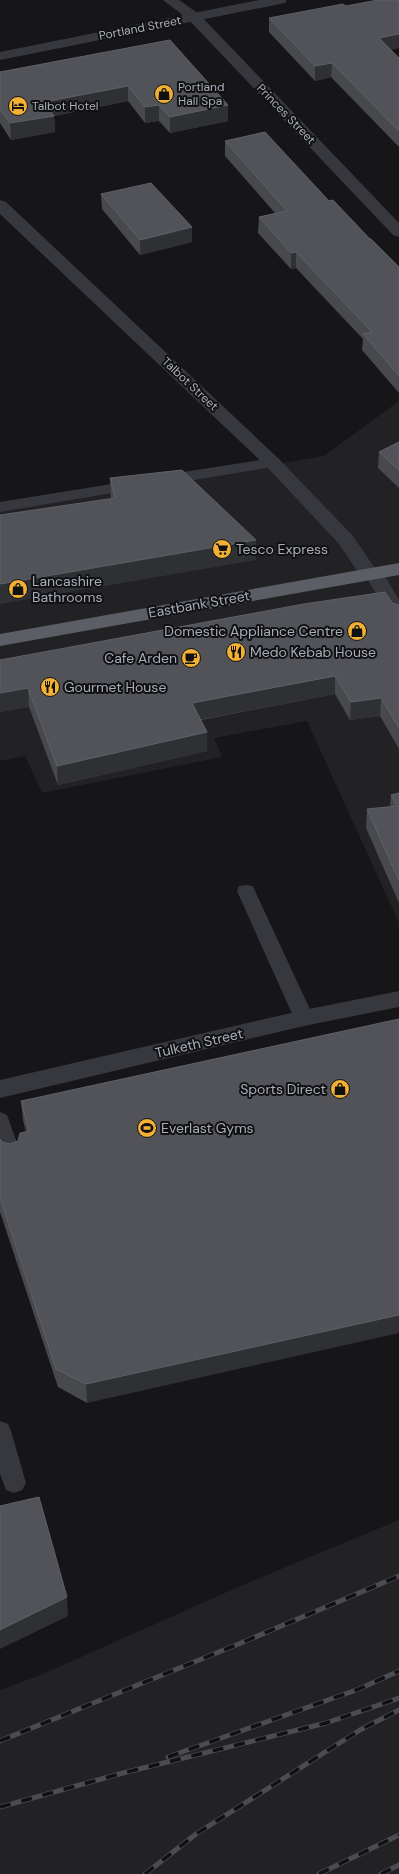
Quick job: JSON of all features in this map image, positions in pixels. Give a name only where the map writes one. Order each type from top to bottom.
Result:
[{"type":"highway","name":"Eastbank Street","points":[[0,640],[399,569]]},
{"type":"street","name":"Princes Street","points":[[170,0],[194,18],[399,232]]},
{"type":"street","name":"Portland Street","points":[[0,56],[280,0]]},
{"type":"street","name":"Talbot Street","points":[[0,205],[273,463],[346,540],[371,574],[399,617]]},
{"type":"street","name":"Tulketh Street","points":[[0,1089],[304,1018],[399,999]]},
{"type":"lane","points":[[0,507],[273,463]]},
{"type":"lane","points":[[246,891],[304,1018]]},
{"type":"lane","points":[[0,1120],[11,1154]]},
{"type":"lane","points":[[0,1431],[14,1483]]},
{"type":"shaded area","points":[[399,401],[399,923],[307,721],[214,738],[222,757],[42,793],[25,756],[0,761],[0,511],[324,456]]},
{"type":"shaded area","points":[[399,1520],[399,1874],[0,1874],[0,1690],[43,1674],[245,1584]]},
{"type":"building","points":[[378,0],[399,0],[399,34],[379,38],[399,58],[399,131],[332,63],[315,66],[269,18],[343,4],[346,6]]},
{"type":"building","points":[[170,40],[228,105],[170,117],[159,105],[145,107],[128,86],[44,102],[54,116],[10,123],[0,109],[0,72]]},
{"type":"building","points":[[265,132],[329,201],[333,200],[399,267],[399,376],[363,334],[372,332],[296,252],[291,253],[259,217],[287,211],[225,141]]},
{"type":"building","points":[[151,183],[192,227],[140,240],[101,194]]},
{"type":"building","points":[[399,442],[399,470],[379,452]]},
{"type":"building","points":[[182,470],[256,540],[0,584],[0,515],[115,498],[110,478]]},
{"type":"building","points":[[385,592],[392,603],[399,605],[399,728],[381,698],[351,702],[335,676],[192,703],[207,732],[57,766],[28,688],[0,693],[0,660],[304,604]]},
{"type":"building","points":[[399,793],[399,881],[367,809],[397,806],[391,795]]},
{"type":"building","points":[[399,1019],[399,1315],[86,1384],[56,1369],[0,1198],[0,1139],[2,1142],[10,1144],[18,1141],[20,1133],[29,1131],[21,1101]]},
{"type":"building","points":[[39,1497],[67,1597],[0,1630],[0,1506]]},
{"type":"railway","points":[[0,1741],[241,1643],[399,1576]]},
{"type":"railway","points":[[168,1757],[359,1689],[399,1671]]},
{"type":"railway","points":[[0,1807],[123,1773],[326,1723],[399,1698]]},
{"type":"railway","points":[[145,1874],[196,1834],[360,1730],[399,1710]]},
{"type":"railway","points":[[319,1874],[399,1835]]},
{"type":"railway","points":[[381,1874],[399,1865]]},
{"type":"place","name":"Portland Hall Spa","points":[[164,94]]},
{"type":"place","name":"Talbot Hotel","points":[[18,106]]},
{"type":"place","name":"Tesco Express","points":[[222,549]]},
{"type":"place","name":"Lancashire Bathrooms","points":[[18,589]]},
{"type":"place","name":"Domestic Appliance Centre","points":[[357,631]]},
{"type":"place","name":"Medo Kebab House","points":[[236,652]]},
{"type":"place","name":"Cafe Arden","points":[[191,658]]},
{"type":"place","name":"Gourmet House","points":[[50,687]]},
{"type":"place","name":"Sports Direct","points":[[340,1089]]},
{"type":"place","name":"Everlast Gyms","points":[[147,1128]]}]
